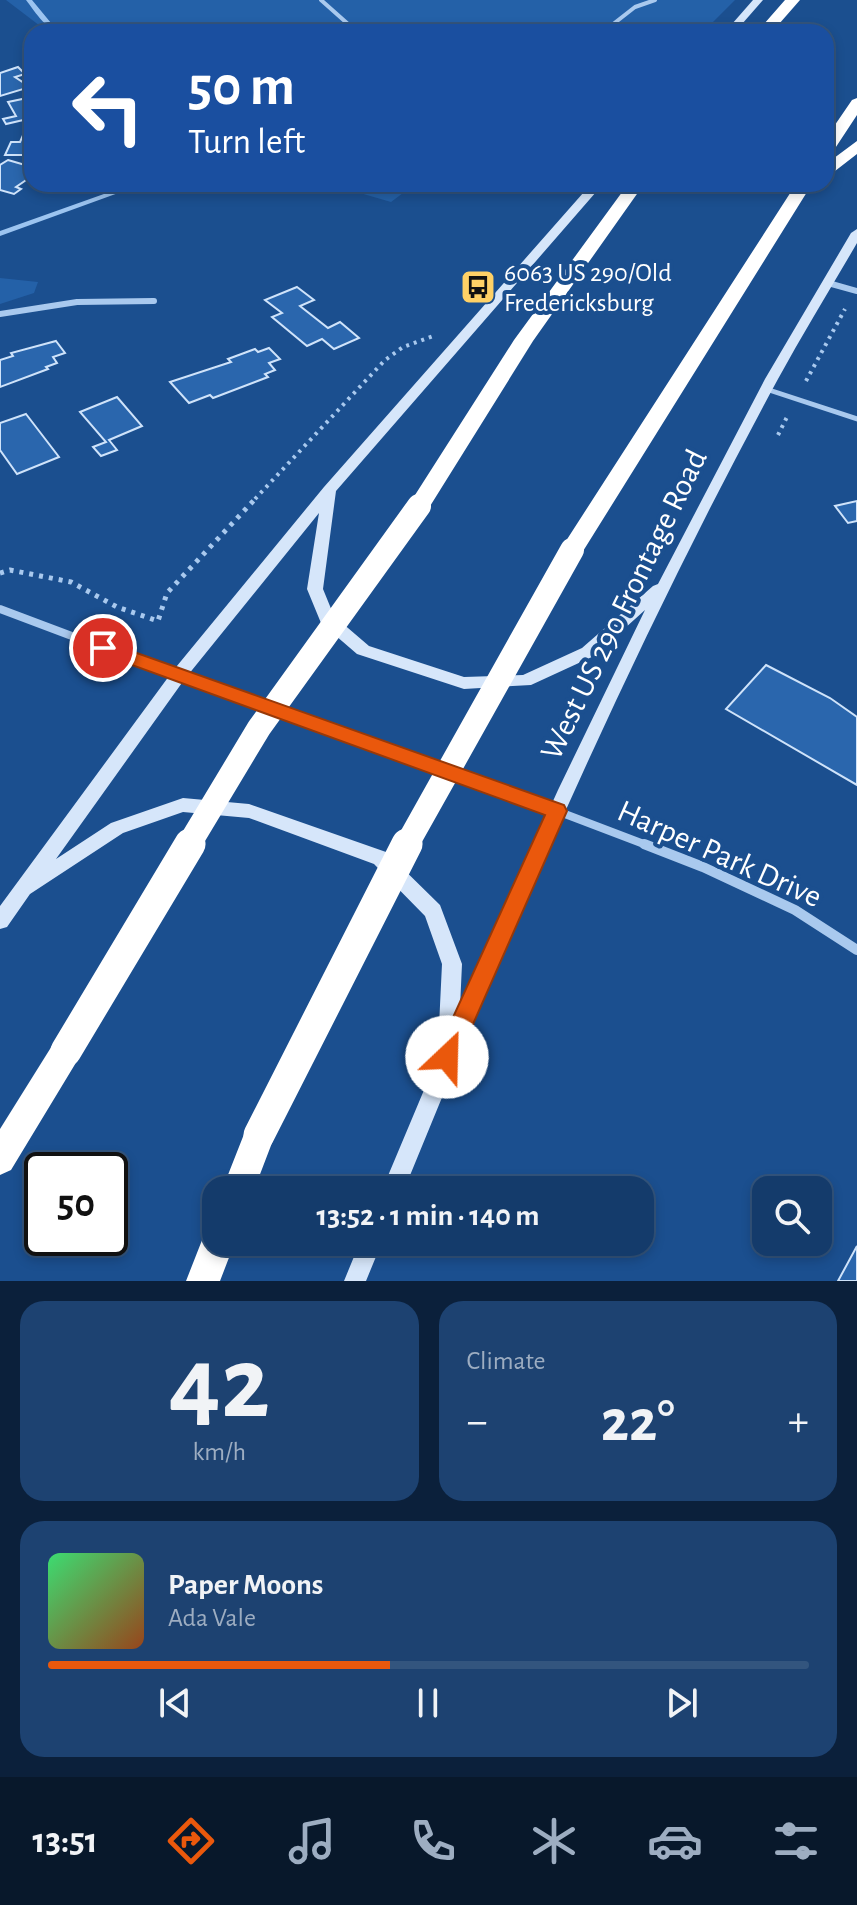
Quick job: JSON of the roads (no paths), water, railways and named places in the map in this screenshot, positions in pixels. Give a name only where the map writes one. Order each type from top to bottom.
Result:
[{"type":"highway","points":[[771,24],[793,0]]},
{"type":"highway","points":[[834,138],[857,103]]},
{"type":"highway","points":[[834,166],[857,146]]},
{"type":"highway","points":[[0,1159],[259,728],[419,506],[524,340],[630,192]]},
{"type":"highway","points":[[243,1176],[259,1135],[431,798],[572,550],[799,192]]},
{"type":"highway","points":[[792,202],[804,192]]},
{"type":"highway","points":[[203,1281],[213,1256]]},
{"type":"main road","points":[[737,24],[758,0]]},
{"type":"main road","points":[[0,921],[178,676],[329,490],[590,192]]},
{"type":"main road","name":"West US 290 Frontage Road","points":[[399,1176],[447,1057],[557,811],[666,584],[766,389],[855,240]]},
{"type":"main road","points":[[329,490],[315,589],[327,619],[363,650],[464,683],[525,681],[588,652],[666,584]]},
{"type":"main road","points":[[18,894],[117,828],[183,805],[249,811],[380,858],[433,911],[452,964],[447,1057]]},
{"type":"main road","points":[[355,1281],[365,1256]]},
{"type":"street","points":[[828,283],[856,291]]},
{"type":"street","points":[[0,314],[34,305],[96,299],[154,301]]},
{"type":"street","points":[[0,609],[557,811]]},
{"type":"street","name":"Harper Park Drive","points":[[557,811],[703,867],[795,910],[857,950]]},
{"type":"lane","points":[[321,0],[348,24]]},
{"type":"lane","points":[[612,24],[648,1],[655,0]]},
{"type":"lane","points":[[766,389],[857,419]]},
{"type":"waterway","points":[[29,0],[49,24]]},
{"type":"waterway","points":[[0,234],[117,192]]},
{"type":"place","name":"6063 US 290/Old Fredericksburg","points":[[478,287]]}]
